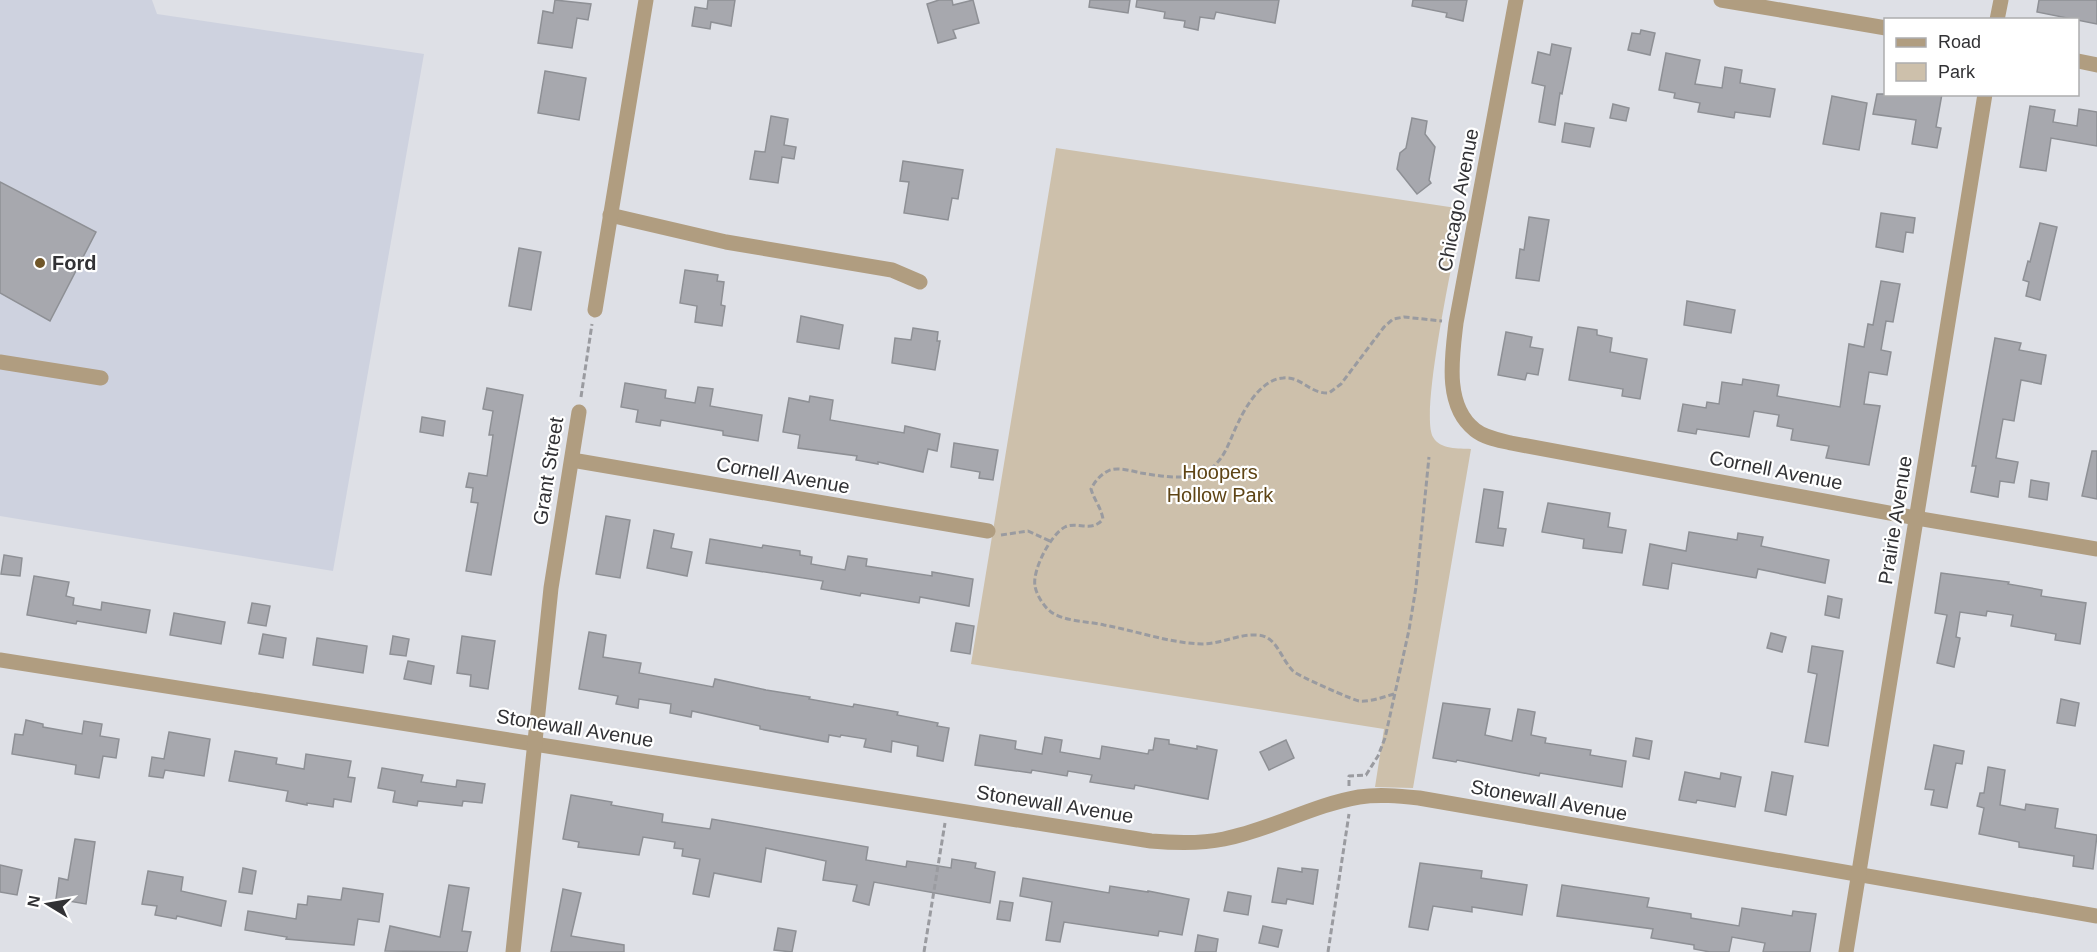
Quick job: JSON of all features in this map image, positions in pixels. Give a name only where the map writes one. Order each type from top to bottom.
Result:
[{"type":"street","points":[[595,310],[646,0]]},
{"type":"street","name":"Chicago Avenue","points":[[1459,409],[1453,377],[1452,354],[1456,323],[1516,0]]},
{"type":"street","points":[[1721,0],[1884,28]]},
{"type":"street","points":[[1997,18],[2001,0]]},
{"type":"street","points":[[2079,61],[2097,65]]},
{"type":"street","name":"Prairie Avenue","points":[[1846,952],[1985,96]]},
{"type":"street","points":[[610,215],[726,242],[892,270],[920,282]]},
{"type":"street","points":[[0,362],[100,378]]},
{"type":"street","name":"Cornell Avenue","points":[[1459,409],[1476,431],[1488,437],[1916,518],[2097,549]]},
{"type":"street","name":"Grant Street","points":[[513,952],[551,588],[579,412]]},
{"type":"street","name":"Cornell Avenue","points":[[572,460],[987,531]]},
{"type":"street","name":"Stonewall Avenue","points":[[0,660],[1151,841],[1199,843],[1239,835],[1327,805],[1360,797],[1389,795],[1419,798],[2097,916]]},
{"type":"path","name":"Grant Street","points":[[579,412],[595,310]]},
{"type":"path","points":[[1394,694],[1358,701],[1324,685],[1301,678],[1293,672],[1276,646],[1265,635],[1247,635],[1214,643],[1185,642],[1057,615],[1044,605],[1035,586],[1038,564],[1050,542],[1063,528],[1072,525],[1094,526],[1103,519],[1091,489],[1101,475],[1119,469],[1158,476],[1190,477],[1213,468],[1226,453],[1240,418],[1269,381],[1290,378],[1298,380],[1314,392],[1329,393],[1341,384],[1384,327],[1393,319],[1419,317],[1456,323]]},
{"type":"path","points":[[1328,952],[1348,830],[1349,776],[1366,775],[1378,756],[1385,738],[1416,587],[1430,457]]},
{"type":"path","points":[[987,531],[1003,535],[1028,531],[1050,542]]},
{"type":"path","points":[[924,952],[948,808]]},
{"type":"shaded area","points":[[0,0],[152,0],[157,14],[424,54],[333,571],[0,516]]},
{"type":"green space","name":"Hoopers Hollow Park","points":[[1056,148],[1463,209],[1434,364],[1430,422],[1433,437],[1440,444],[1450,448],[1471,449],[1413,788],[1375,787],[1384,729],[971,664]]},
{"type":"building","points":[[555,0],[591,4],[588,20],[577,18],[572,48],[538,43],[543,11],[553,13]]},
{"type":"building","points":[[708,0],[735,0],[731,26],[711,22],[710,29],[692,26],[695,7],[707,9]]},
{"type":"building","points":[[939,0],[952,0],[953,5],[973,0],[979,23],[953,30],[956,38],[938,43],[927,4]]},
{"type":"building","points":[[1090,0],[1130,0],[1128,13],[1089,7]]},
{"type":"building","points":[[1137,0],[1279,0],[1275,23],[1216,12],[1214,19],[1200,17],[1198,30],[1184,27],[1185,21],[1164,18],[1165,12],[1136,7]]},
{"type":"building","points":[[1413,0],[1467,0],[1463,21],[1446,17],[1447,13],[1412,6]]},
{"type":"building","points":[[2039,0],[2097,0],[2097,24],[2079,20],[2079,18],[2037,12]]},
{"type":"building","points":[[1641,30],[1655,33],[1650,55],[1628,50],[1632,33],[1640,34]]},
{"type":"building","points":[[1552,44],[1571,48],[1555,125],[1539,122],[1545,86],[1532,83],[1538,52],[1550,55]]},
{"type":"building","points":[[1666,53],[1700,60],[1695,84],[1722,88],[1725,67],[1742,70],[1740,83],[1775,89],[1770,117],[1735,112],[1734,118],[1698,112],[1700,103],[1674,98],[1675,93],[1659,90]]},
{"type":"building","points":[[545,71],[586,78],[579,120],[538,113]]},
{"type":"building","points":[[1877,94],[1942,96],[1936,127],[1941,128],[1937,148],[1912,144],[1916,120],[1873,114]]},
{"type":"building","points":[[1832,96],[1867,103],[1859,150],[1823,144]]},
{"type":"building","points":[[1613,104],[1629,108],[1626,121],[1610,118]]},
{"type":"building","points":[[2030,106],[2055,110],[2053,122],[2077,126],[2079,109],[2097,112],[2097,146],[2051,138],[2046,171],[2020,167]]},
{"type":"building","points":[[771,116],[788,119],[784,145],[796,147],[794,159],[782,157],[778,183],[750,179],[755,151],[765,152]]},
{"type":"building","points":[[1412,118],[1427,121],[1425,134],[1435,147],[1429,180],[1431,183],[1417,194],[1397,169],[1400,153],[1406,148]]},
{"type":"building","points":[[1565,123],[1594,128],[1590,147],[1562,142]]},
{"type":"building","points":[[903,161],[963,170],[958,199],[952,198],[948,220],[904,213],[909,182],[900,181]]},
{"type":"building","name":"Ford","points":[[0,182],[96,232],[50,321],[0,293]]},
{"type":"building","points":[[1881,213],[1915,218],[1913,233],[1906,232],[1903,252],[1876,247]]},
{"type":"building","points":[[1529,217],[1549,220],[1539,281],[1516,278],[1520,249],[1524,250]]},
{"type":"building","points":[[2040,223],[2057,227],[2040,300],[2026,296],[2029,282],[2023,280]]},
{"type":"building","points":[[519,248],[541,252],[531,310],[509,306]]},
{"type":"building","points":[[685,270],[718,275],[717,281],[724,282],[721,305],[725,306],[722,326],[695,322],[697,306],[680,303]]},
{"type":"building","points":[[1881,281],[1900,284],[1893,322],[1886,321],[1881,350],[1891,352],[1887,375],[1869,372],[1864,404],[1880,406],[1869,465],[1826,458],[1829,446],[1791,440],[1793,429],[1777,426],[1779,415],[1754,411],[1749,437],[1697,429],[1696,434],[1678,431],[1683,404],[1706,408],[1707,402],[1719,404],[1722,382],[1742,385],[1743,379],[1779,385],[1777,396],[1840,407],[1849,344],[1864,347],[1868,324],[1873,325]]},
{"type":"building","points":[[1687,301],[1735,310],[1731,333],[1684,325]]},
{"type":"building","points":[[801,316],[843,325],[839,349],[797,342]]},
{"type":"building","points":[[1578,327],[1597,330],[1597,335],[1612,338],[1610,352],[1647,359],[1640,399],[1622,396],[1623,389],[1569,380]]},
{"type":"building","points":[[913,328],[938,332],[937,341],[940,341],[935,370],[892,363],[895,338],[911,340]]},
{"type":"building","points":[[1506,332],[1532,337],[1530,347],[1543,349],[1538,375],[1527,373],[1525,380],[1498,375]]},
{"type":"building","points":[[1995,338],[2021,343],[2019,350],[2046,355],[2041,384],[2021,380],[2014,421],[2003,419],[1996,458],[2018,462],[2014,483],[2000,481],[1998,497],[1971,492],[1976,466],[1972,466]]},
{"type":"building","points":[[625,383],[666,390],[665,398],[695,403],[698,387],[713,389],[710,406],[762,415],[758,441],[723,435],[723,431],[661,420],[660,426],[636,422],[638,410],[621,407]]},
{"type":"building","points":[[487,388],[523,395],[491,575],[466,571],[478,503],[471,502],[473,488],[466,487],[469,473],[487,476],[493,435],[489,435],[493,411],[483,409]]},
{"type":"building","points":[[810,396],[833,400],[830,420],[904,433],[905,426],[940,434],[937,451],[928,449],[923,472],[878,462],[878,464],[856,460],[857,456],[798,448],[800,435],[783,432],[789,398],[809,402]]},
{"type":"building","points":[[422,417],[445,421],[443,436],[420,432]]},
{"type":"building","points":[[954,443],[998,450],[993,480],[979,478],[980,472],[951,467]]},
{"type":"building","points":[[2092,451],[2097,451],[2097,499],[2082,496]]},
{"type":"building","points":[[2031,480],[2049,483],[2047,500],[2029,497]]},
{"type":"building","points":[[1484,489],[1503,492],[1498,528],[1506,529],[1503,546],[1476,542]]},
{"type":"building","points":[[1548,503],[1610,513],[1608,527],[1626,530],[1622,553],[1583,548],[1584,539],[1542,532]]},
{"type":"building","points":[[606,516],[630,520],[620,578],[596,574]]},
{"type":"building","points":[[654,530],[674,534],[671,548],[692,552],[687,576],[647,568]]},
{"type":"building","points":[[1689,532],[1737,540],[1738,533],[1763,537],[1761,546],[1829,560],[1825,583],[1758,569],[1756,578],[1672,563],[1668,589],[1643,585],[1650,544],[1686,551]]},
{"type":"building","points":[[710,539],[762,548],[763,545],[800,551],[800,555],[812,557],[811,564],[845,570],[848,556],[867,559],[866,566],[932,576],[932,572],[973,579],[969,606],[920,597],[919,603],[861,593],[860,596],[821,589],[823,581],[706,563]]},
{"type":"building","points":[[4,555],[22,558],[20,576],[1,574]]},
{"type":"building","points":[[1941,573],[2009,582],[2008,584],[2042,590],[2041,596],[2086,603],[2080,644],[2055,640],[2056,634],[2011,626],[2013,615],[1987,611],[1986,616],[1960,612],[1956,637],[1960,638],[1954,667],[1937,663],[1947,615],[1935,613]]},
{"type":"building","points":[[34,576],[69,582],[66,596],[74,598],[73,605],[101,610],[102,602],[150,610],[146,633],[27,615]]},
{"type":"building","points":[[1828,596],[1842,599],[1839,618],[1825,615]]},
{"type":"building","points":[[252,603],[270,606],[266,626],[248,623]]},
{"type":"building","points":[[174,613],[225,622],[221,644],[170,635]]},
{"type":"building","points":[[956,623],[974,626],[970,654],[951,651]]},
{"type":"building","points":[[589,632],[606,635],[603,657],[641,663],[639,673],[713,687],[715,679],[853,707],[854,704],[898,712],[897,715],[938,723],[937,726],[949,728],[943,761],[917,756],[918,746],[892,741],[891,752],[864,747],[866,739],[829,735],[828,742],[760,729],[760,726],[692,711],[691,717],[670,713],[671,704],[639,699],[638,708],[616,704],[618,696],[579,689]]},
{"type":"building","points":[[1771,633],[1786,637],[1782,652],[1767,648]]},
{"type":"building","points":[[263,634],[286,638],[283,658],[259,654]]},
{"type":"building","points":[[393,636],[409,639],[406,656],[390,654]]},
{"type":"building","points":[[462,636],[495,641],[488,689],[470,686],[471,675],[457,673]]},
{"type":"building","points":[[317,638],[367,646],[363,673],[313,665]]},
{"type":"building","points":[[1812,646],[1843,651],[1828,746],[1805,742],[1817,674],[1808,672]]},
{"type":"building","points":[[408,661],[434,666],[431,684],[404,679]]},
{"type":"building","points":[[2061,699],[2079,703],[2075,726],[2057,723]]},
{"type":"building","points":[[1443,703],[1490,709],[1485,735],[1512,741],[1518,709],[1535,712],[1531,735],[1546,738],[1545,743],[1591,750],[1590,755],[1626,761],[1622,787],[1433,758]]},
{"type":"building","points":[[26,720],[43,724],[43,727],[82,734],[84,721],[102,724],[100,736],[119,739],[116,758],[103,756],[99,778],[75,774],[76,765],[12,754],[15,734],[23,735]]},
{"type":"building","points":[[169,732],[210,739],[204,776],[165,770],[163,778],[149,776],[152,757],[164,759]]},
{"type":"building","points":[[980,735],[1016,741],[1015,749],[1042,754],[1045,737],[1062,740],[1060,752],[1100,759],[1102,746],[1148,754],[1149,750],[1153,750],[1155,738],[1169,740],[1169,744],[1217,750],[1208,799],[1135,785],[1134,789],[1090,782],[1092,775],[1068,771],[1067,776],[1032,770],[1031,773],[975,765]]},
{"type":"building","points":[[1636,738],[1652,741],[1649,759],[1633,756]]},
{"type":"building","points":[[1286,740],[1294,758],[1269,770],[1260,752]]},
{"type":"building","points":[[1934,745],[1964,751],[1962,764],[1956,763],[1947,808],[1931,805],[1934,790],[1925,789]]},
{"type":"building","points":[[235,751],[277,758],[276,764],[304,769],[306,754],[351,761],[348,777],[355,778],[351,802],[334,799],[333,807],[307,803],[307,805],[286,801],[288,791],[229,781]]},
{"type":"building","points":[[1988,767],[2005,770],[2000,805],[2025,810],[2026,804],[2058,809],[2055,828],[2097,835],[2093,869],[2073,866],[2074,856],[2019,847],[2019,842],[1979,834],[1984,808],[1977,806],[1980,793],[1984,793]]},
{"type":"building","points":[[382,768],[423,775],[421,782],[456,787],[457,780],[485,784],[482,803],[463,801],[462,806],[418,801],[417,806],[393,802],[395,791],[378,788]]},
{"type":"building","points":[[1685,772],[1720,779],[1721,773],[1741,777],[1735,807],[1697,800],[1696,803],[1679,800]]},
{"type":"building","points":[[1772,772],[1793,776],[1786,815],[1765,811]]},
{"type":"building","points":[[571,795],[663,814],[662,822],[710,829],[712,819],[868,847],[866,860],[906,867],[907,861],[951,868],[952,859],[976,863],[975,868],[995,872],[990,903],[874,882],[869,905],[853,901],[857,885],[823,880],[826,861],[766,848],[761,882],[714,873],[709,897],[693,894],[700,859],[682,856],[683,849],[674,848],[675,842],[643,837],[639,855],[578,847],[579,842],[563,839]]},
{"type":"building","points":[[75,839],[95,842],[86,904],[56,899],[59,878],[68,880]]},
{"type":"building","points":[[1420,863],[1482,871],[1481,878],[1527,885],[1522,915],[1472,907],[1472,912],[1433,906],[1428,930],[1409,927]]},
{"type":"building","points":[[0,865],[22,870],[17,895],[0,892]]},
{"type":"building","points":[[243,868],[256,871],[252,894],[239,892]]},
{"type":"building","points":[[1278,868],[1302,872],[1302,868],[1318,870],[1313,904],[1287,899],[1286,904],[1272,902]]},
{"type":"building","points":[[148,871],[183,877],[181,891],[226,901],[221,926],[177,916],[176,919],[155,915],[157,906],[142,904]]},
{"type":"building","points":[[1023,878],[1109,893],[1110,886],[1189,899],[1182,935],[1159,931],[1158,936],[1064,922],[1060,942],[1046,940],[1052,902],[1020,896]]},
{"type":"building","points":[[449,885],[469,888],[462,931],[471,932],[467,952],[385,951],[390,926],[440,937]]},
{"type":"building","points":[[1562,885],[1649,898],[1647,907],[1691,914],[1691,918],[1739,926],[1742,908],[1792,916],[1793,911],[1816,914],[1810,952],[1763,952],[1765,943],[1732,937],[1729,952],[1710,952],[1694,949],[1694,945],[1651,938],[1653,929],[1557,916]]},
{"type":"building","points":[[343,888],[383,894],[379,922],[358,919],[354,945],[286,939],[287,937],[245,930],[248,911],[296,919],[298,904],[307,905],[308,896],[341,900]]},
{"type":"building","points":[[563,889],[581,893],[571,936],[624,945],[624,952],[551,952]]},
{"type":"building","points":[[1228,892],[1251,896],[1248,915],[1224,911]]},
{"type":"building","points":[[1000,901],[1013,903],[1010,921],[997,919]]},
{"type":"building","points":[[1263,926],[1282,930],[1278,947],[1259,943]]},
{"type":"building","points":[[778,928],[796,931],[792,952],[774,950]]},
{"type":"building","points":[[1198,935],[1218,939],[1216,952],[1195,952]]},
{"type":"place","name":"Ford","points":[[40,263]]}]
